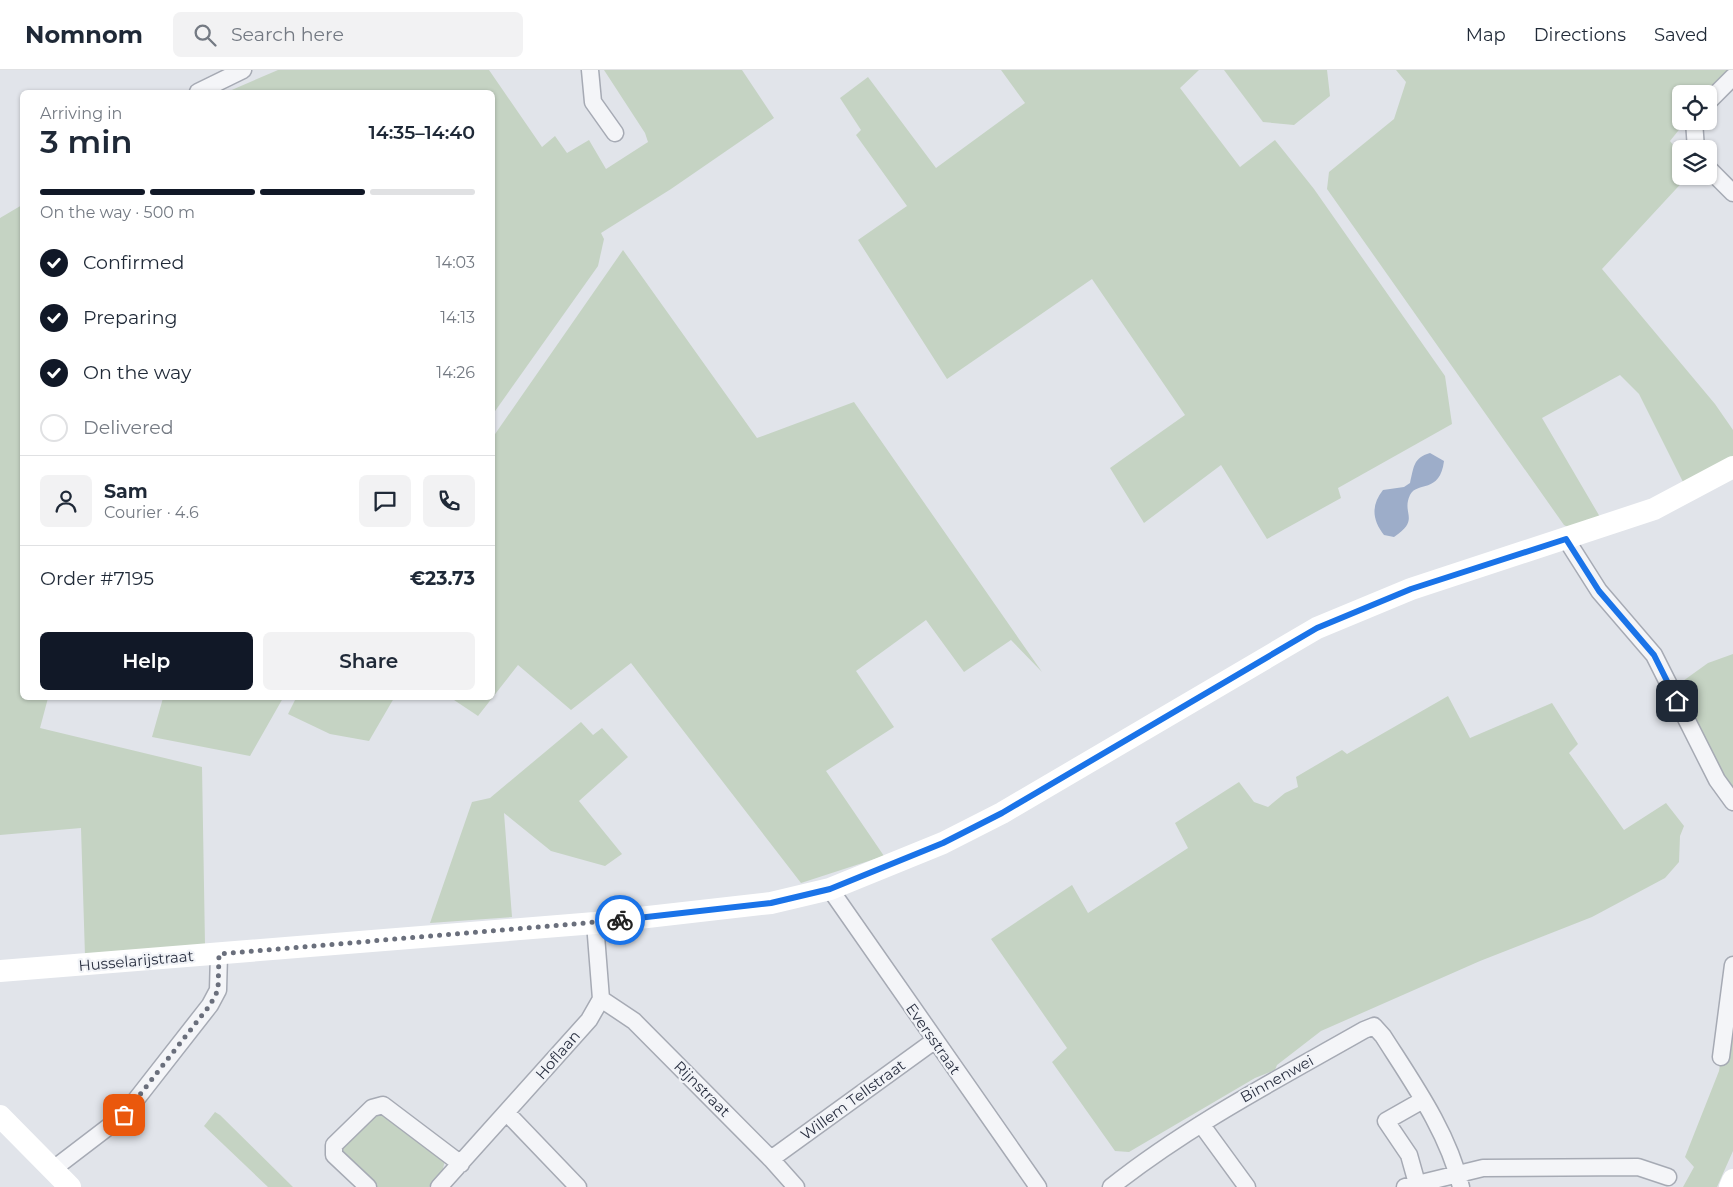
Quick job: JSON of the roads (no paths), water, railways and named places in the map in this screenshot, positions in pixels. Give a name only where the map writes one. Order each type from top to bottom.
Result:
[{"type":"street","points":[[202,90],[243,70]]},
{"type":"street","points":[[590,70],[593,102],[615,133]]},
{"type":"street","points":[[1717,93],[1733,77]]},
{"type":"street","points":[[1717,177],[1733,193]]},
{"type":"street","name":"Husselarijstraat","points":[[0,971],[595,924],[771,903],[830,889],[943,843],[1002,813],[1317,628],[1411,589],[1654,509],[1733,467]]},
{"type":"street","points":[[1566,539],[1599,591],[1654,655],[1717,780],[1733,802]]},
{"type":"street","name":"Eversstraat","points":[[830,889],[934,1041],[1038,1187]]},
{"type":"street","points":[[595,924],[601,998]]},
{"type":"street","points":[[52,1170],[124,1115],[210,1005],[218,990],[219,954]]},
{"type":"street","points":[[1721,1057],[1733,965]]},
{"type":"street","name":"Hoflaan","points":[[439,1187],[589,1020],[601,998]]},
{"type":"street","name":"Rijnstraat","points":[[601,998],[634,1020],[771,1159],[796,1187]]},
{"type":"street","name":"Binnenwei","points":[[1111,1187],[1158,1152],[1201,1124],[1374,1026],[1383,1036],[1435,1120],[1460,1180]]},
{"type":"street","name":"Willem Tellstraat","points":[[771,1159],[934,1041]]},
{"type":"street","points":[[1423,1100],[1386,1122],[1409,1155],[1414,1186],[1460,1180],[1483,1168],[1638,1167],[1668,1176]]},
{"type":"street","points":[[368,1187],[334,1155],[334,1145],[372,1108],[383,1105],[461,1164]]},
{"type":"street","points":[[507,1113],[578,1187]]},
{"type":"street","points":[[0,1116],[70,1187]]},
{"type":"street","points":[[1201,1124],[1247,1187]]},
{"type":"street","points":[[1730,1187],[1733,1180]]},
{"type":"water","points":[[1430,453],[1444,461],[1442,471],[1433,483],[1418,488],[1410,495],[1408,502],[1409,521],[1407,526],[1394,537],[1384,535],[1375,518],[1376,501],[1383,490],[1404,487],[1410,483],[1417,460]]}]
